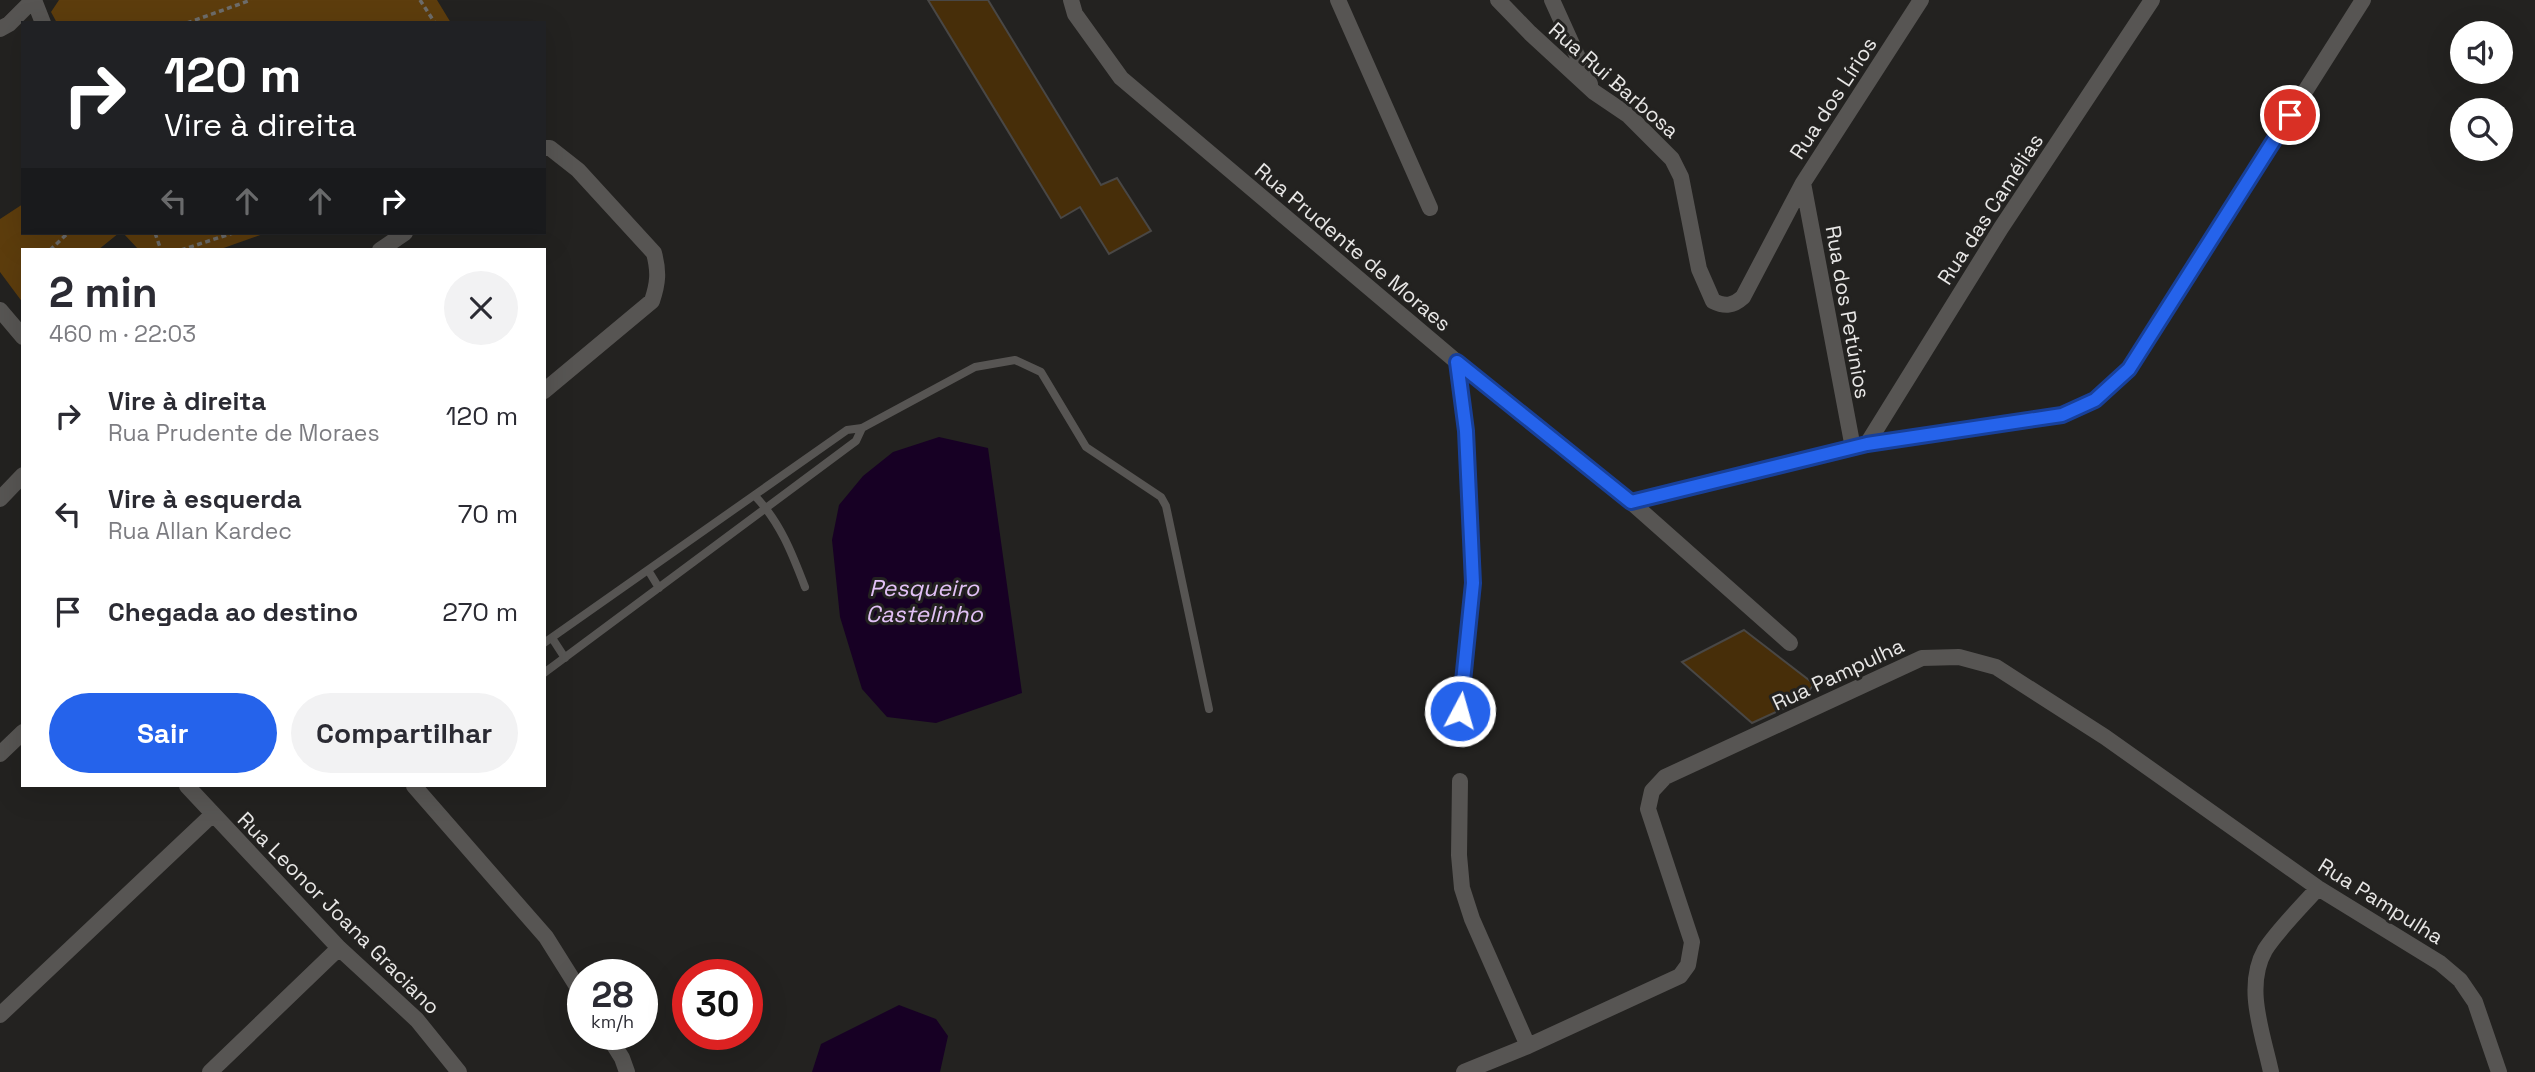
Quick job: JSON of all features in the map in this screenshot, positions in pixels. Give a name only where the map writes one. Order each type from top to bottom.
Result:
[{"type":"street","points":[[0,29],[34,0],[42,21]]},
{"type":"street","name":"Rua Prudente de Moraes","points":[[1071,0],[1075,14],[1121,78],[1457,362],[1631,502],[1790,643]]},
{"type":"street","points":[[1338,0],[1430,208]]},
{"type":"street","name":"Rua Rui Barbosa","points":[[1498,0],[1594,92],[1628,115],[1672,159],[1681,177],[1699,269],[1713,301],[1720,305],[1734,305]]},
{"type":"street","points":[[1552,0],[1594,92]]},
{"type":"street","name":"Rua dos Lírios","points":[[1734,305],[1744,297],[1803,183],[1921,0]]},
{"type":"street","name":"Rua das Camélias","points":[[1860,446],[2152,0]]},
{"type":"street","points":[[1631,502],[1860,446],[2062,415],[2095,400],[2129,369],[2363,0]]},
{"type":"street","points":[[546,148],[550,148],[578,170],[654,253],[659,270],[658,284],[652,301],[546,389]]},
{"type":"street","name":"Rua dos Petúnios","points":[[1803,183],[1860,446]]},
{"type":"street","points":[[383,248],[402,235]]},
{"type":"street","points":[[0,310],[21,335]]},
{"type":"street","points":[[1457,362],[1466,431],[1473,583],[1460,711]]},
{"type":"street","points":[[0,499],[21,477]]},
{"type":"street","name":"Rua Pampulha","points":[[1464,1072],[1528,1046],[1680,976],[1688,965],[1692,942],[1648,809],[1652,791],[1665,777],[1922,658],[1959,657],[1996,667],[2105,737],[2318,888],[2440,963],[2460,980],[2475,1002],[2500,1072]]},
{"type":"street","points":[[0,754],[21,734]]},
{"type":"street","points":[[1460,781],[1459,855],[1462,888],[1472,919],[1528,1046]]},
{"type":"street","name":"Rua Leonor Joana Graciano","points":[[188,787],[339,948],[417,1020],[459,1072]]},
{"type":"street","points":[[415,787],[546,937],[567,970]]},
{"type":"street","points":[[0,1015],[213,814]]},
{"type":"street","points":[[2271,1072],[2255,998],[2257,972],[2265,950],[2318,888]]},
{"type":"street","points":[[210,1072],[339,948]]},
{"type":"street","points":[[617,1050],[627,1072]]},
{"type":"lane","points":[[546,642],[847,430],[862,428],[975,367],[1014,360],[1041,372],[1086,447],[1161,498],[1166,506],[1209,709]]},
{"type":"lane","points":[[546,672],[856,441],[862,428]]},
{"type":"lane","points":[[755,496],[767,509],[789,544],[805,587]]},
{"type":"lane","points":[[648,570],[659,588]]},
{"type":"lane","points":[[552,638],[565,658]]},
{"type":"path","points":[[193,21],[251,0]]},
{"type":"path","points":[[420,0],[434,21]]},
{"type":"path","points":[[52,248],[66,235]]},
{"type":"path","points":[[187,248],[227,235]]},
{"type":"shaded area","points":[[59,0],[437,0],[450,21],[56,21],[51,12]]},
{"type":"shaded area","points":[[21,205],[21,235],[117,235],[100,248],[21,248],[21,300],[0,272],[0,219]]},
{"type":"shaded area","points":[[125,235],[260,235],[224,248],[137,248]]},
{"type":"water","name":"Pesqueiro Castelinho","points":[[939,437],[988,448],[1022,693],[936,723],[887,717],[862,689],[840,617],[832,540],[839,505],[863,476],[893,452]]},
{"type":"water","points":[[899,1005],[936,1019],[948,1036],[940,1072],[812,1072],[821,1044]]},
{"type":"building","points":[[928,0],[988,0],[1101,185],[1117,178],[1151,231],[1109,254],[1080,207],[1061,218]]},
{"type":"building","points":[[1744,630],[1814,684],[1802,700],[1752,723],[1682,662]]},
{"type":"route","points":[[1460,711],[1473,583],[1471,497],[1457,362],[1631,502],[1867,444],[2062,415],[2095,400],[2129,369],[2290,115]]}]
